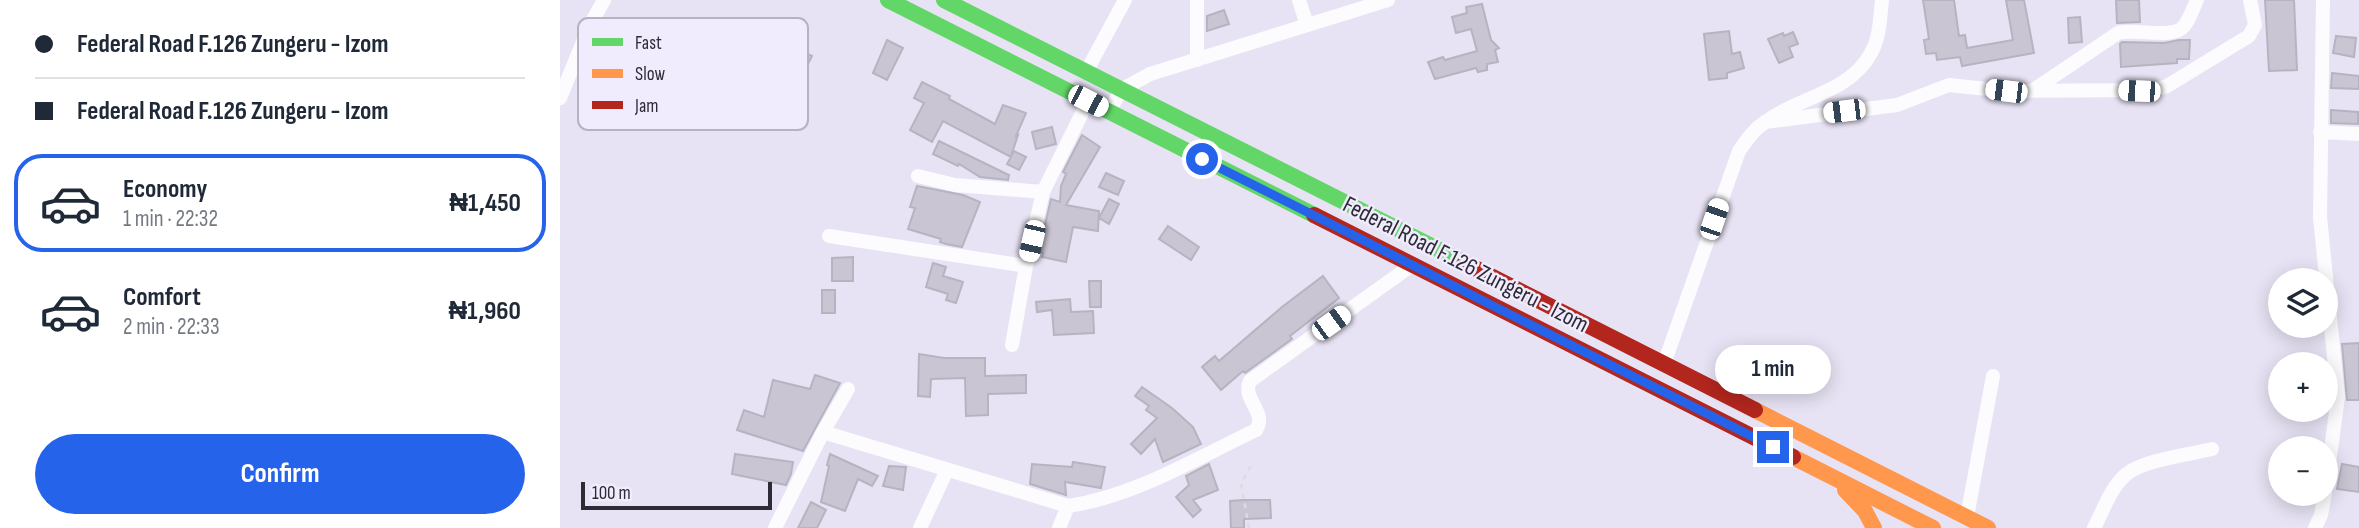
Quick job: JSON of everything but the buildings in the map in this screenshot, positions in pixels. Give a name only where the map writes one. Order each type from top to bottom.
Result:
[{"type":"main road","name":"Federal Road F.126 Zungeru - Izom","points":[[888,0],[1821,471],[1908,522],[1931,528]]},
{"type":"main road","name":"Federal Road F.126 Zungeru - Izom","points":[[944,0],[1988,528]]},
{"type":"main road","points":[[1821,471],[1853,497],[1874,528]]},
{"type":"main road","points":[[1908,522],[1923,495]]},
{"type":"main road","points":[[1931,528],[1942,504]]},
{"type":"street","points":[[594,18],[604,0]]},
{"type":"street","points":[[1086,72],[1125,0]]},
{"type":"street","points":[[1197,0],[1197,60]]},
{"type":"street","points":[[1299,0],[1307,25]]},
{"type":"street","points":[[1109,112],[1121,90],[1150,74],[1388,0]]},
{"type":"street","points":[[1664,364],[1730,170],[1739,151],[1765,122],[1848,79],[1861,68],[1872,52],[1878,34],[1882,0]]},
{"type":"street","points":[[2035,89],[2118,33],[2178,31],[2184,27],[2197,0]]},
{"type":"street","points":[[1765,122],[1898,105],[1949,85],[2006,91],[2139,91],[2167,86],[2249,36],[2255,26],[2250,0]]},
{"type":"street","points":[[2323,0],[2320,217],[2338,397],[2333,436]]},
{"type":"street","points":[[560,98],[578,54]]},
{"type":"street","points":[[1012,345],[1043,192],[1088,101]]},
{"type":"street","points":[[2320,132],[2359,134]]},
{"type":"street","points":[[918,176],[955,186],[1043,192]]},
{"type":"street","points":[[829,236],[1026,266]]},
{"type":"street","points":[[823,432],[1068,506],[1098,502],[1256,430],[1260,416],[1248,393],[1250,381],[1412,265]]},
{"type":"street","points":[[1967,517],[1993,376]]},
{"type":"street","points":[[775,528],[823,432],[848,389]]},
{"type":"street","points":[[2094,528],[2115,488],[2128,473],[2146,465],[2212,449]]},
{"type":"street","points":[[920,528],[947,470]]},
{"type":"street","points":[[1059,528],[1068,506]]},
{"type":"street","points":[[2315,528],[2323,506]]},
{"type":"path","points":[[1249,528],[1241,483],[1252,464]]},
{"type":"traffic: fast","points":[[888,0],[1314,215]]},
{"type":"traffic: fast","points":[[944,0],[1465,263]]},
{"type":"traffic: slow","points":[[1755,410],[1988,528]]},
{"type":"traffic: slow","points":[[1793,457],[1933,528]]},
{"type":"traffic: slow","points":[[1845,490],[1865,511],[1874,528]]},
{"type":"traffic: jam","points":[[1314,215],[1793,457]]},
{"type":"traffic: jam","points":[[1465,263],[1755,410]]},
{"type":"route","points":[[1202,159],[1773,447]]}]
